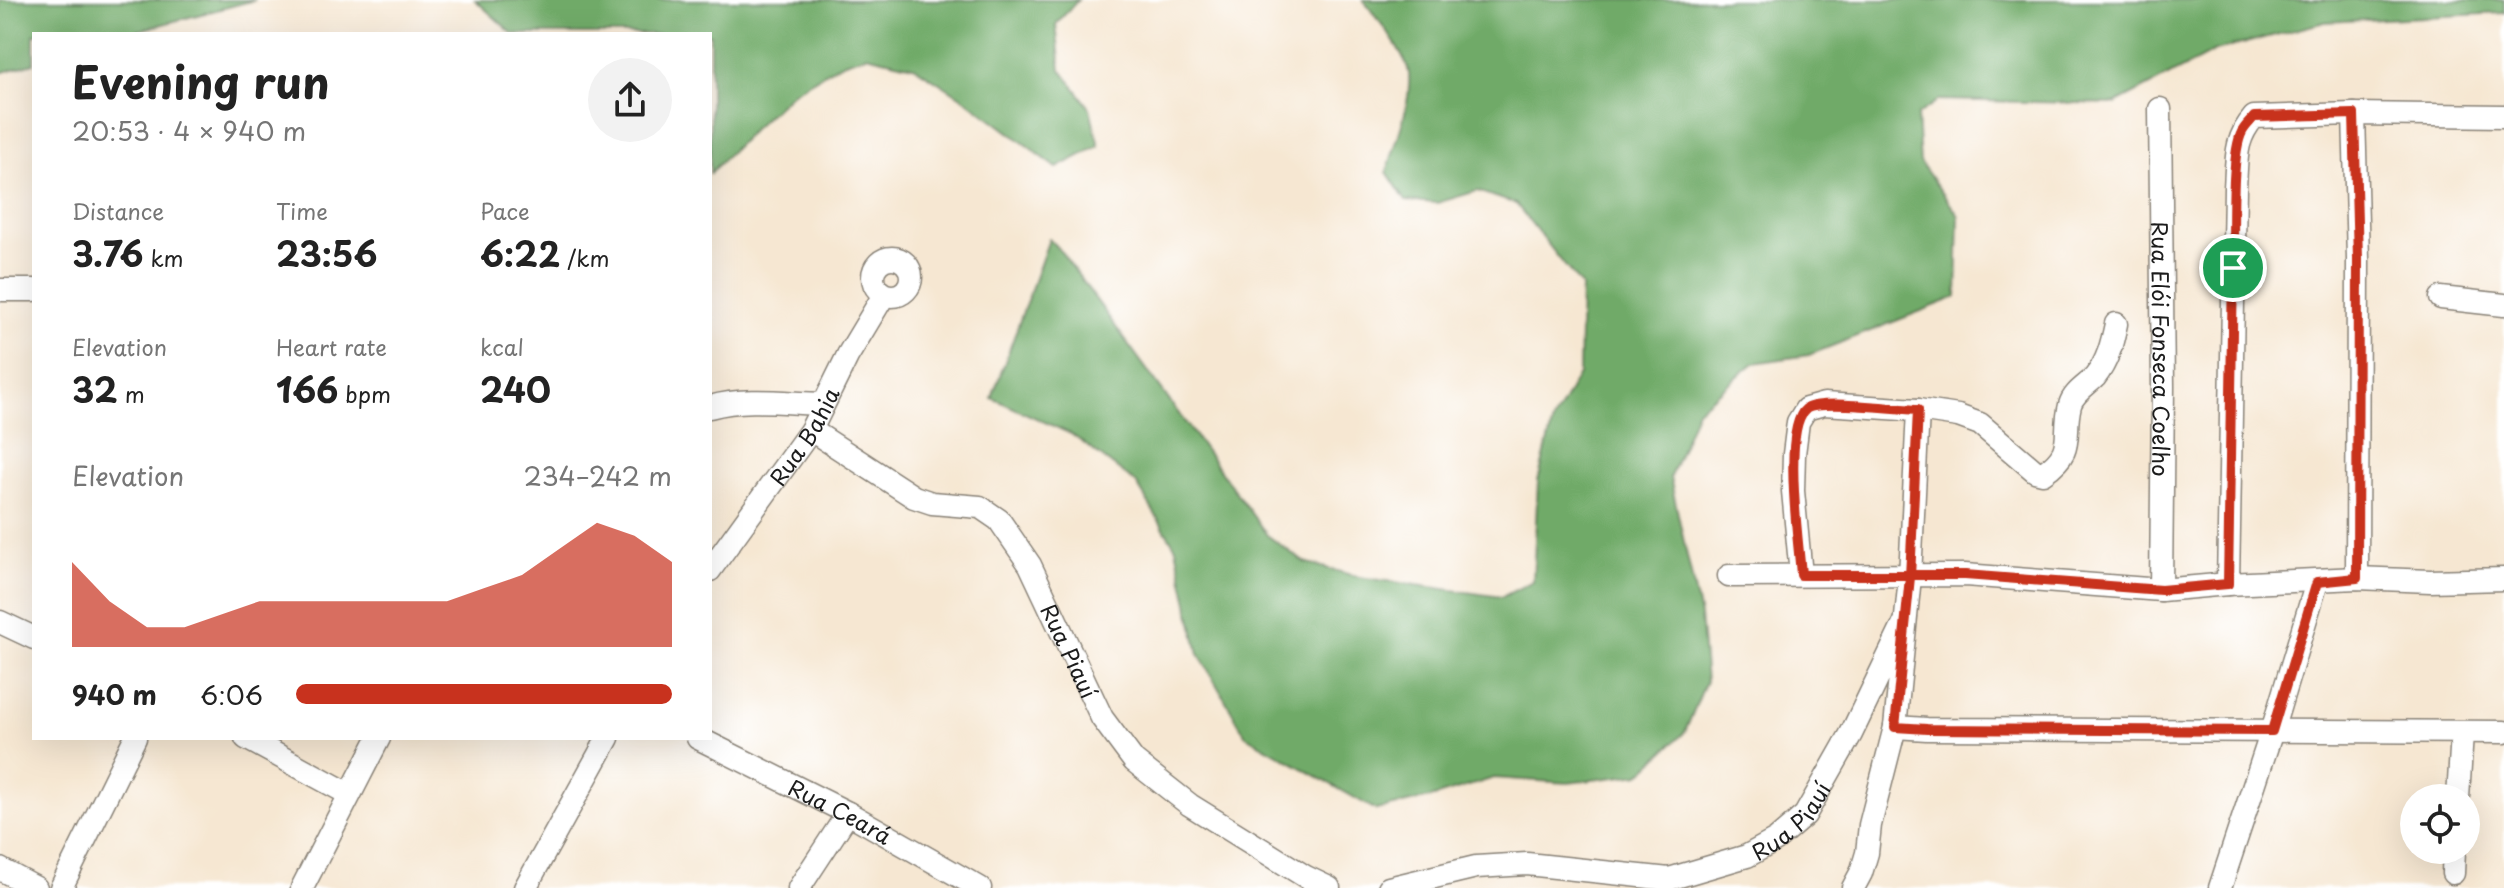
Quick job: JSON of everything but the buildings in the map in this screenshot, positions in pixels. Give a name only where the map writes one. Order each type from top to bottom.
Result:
[{"type":"street","name":"Rua Elói Fonseca Coelho","points":[[2160,109],[2163,386],[2161,590]]},
{"type":"street","points":[[2228,584],[2235,188],[2238,144],[2243,130],[2254,117],[2354,114],[2504,116]]},
{"type":"street","points":[[2354,114],[2358,259],[2357,578]]},
{"type":"street","points":[[0,290],[32,290]]},
{"type":"street","name":"Rua Bahia","points":[[712,567],[811,430],[848,355],[884,295]]},
{"type":"street","points":[[2441,298],[2504,305]]},
{"type":"street","points":[[1801,575],[1793,491],[1794,454],[1798,422],[1806,409],[1824,404],[1918,410],[1958,416],[1980,424],[2035,471],[2043,473],[2064,451],[2068,442],[2070,402],[2095,376],[2109,354],[2116,324]]},
{"type":"street","points":[[712,407],[750,402],[822,404]]},
{"type":"street","points":[[1853,888],[1867,853],[1870,825],[1895,727],[1910,577],[1918,410]]},
{"type":"street","name":"Rua Piauí","points":[[811,430],[914,497],[932,503],[980,507],[999,520],[1030,565],[1102,718],[1134,761],[1190,805],[1329,888]]},
{"type":"street","points":[[1729,576],[1965,575],[2161,590],[2357,578],[2430,581],[2504,579]]},
{"type":"street","points":[[2220,888],[2317,582]]},
{"type":"street","points":[[0,622],[32,637]]},
{"type":"street","name":"Rua Piauí","points":[[1389,888],[1476,867],[1527,864],[1669,879],[1747,856],[1776,840],[1805,815],[1851,734],[1904,624]]},
{"type":"street","points":[[1895,727],[2504,732]]},
{"type":"street","points":[[2459,784],[2462,733]]},
{"type":"street","points":[[61,888],[134,740]]},
{"type":"street","points":[[250,740],[349,794]]},
{"type":"street","points":[[302,888],[378,740]]},
{"type":"street","points":[[525,888],[607,740]]},
{"type":"street","name":"Rua Ceará","points":[[702,740],[848,813],[980,888]]},
{"type":"street","points":[[799,888],[848,813]]},
{"type":"street","points":[[0,869],[36,888]]},
{"type":"green space","points":[[0,0],[255,0],[133,32],[32,32],[32,64],[0,73]]},
{"type":"green space","points":[[475,0],[1078,0],[1056,24],[1061,69],[1090,108],[1099,146],[1057,168],[969,102],[913,66],[866,55],[842,63],[793,92],[712,171],[712,32],[511,32]]},
{"type":"green space","points":[[1363,0],[2504,0],[2504,13],[2325,22],[2215,51],[2115,104],[1939,100],[1917,115],[1920,162],[1959,216],[1957,297],[1809,355],[1754,363],[1697,410],[1670,477],[1700,616],[1706,681],[1685,732],[1640,774],[1568,783],[1494,778],[1434,797],[1376,810],[1246,736],[1199,654],[1176,548],[1136,483],[1071,434],[992,398],[1049,239],[1267,535],[1304,562],[1359,577],[1502,597],[1533,581],[1538,481],[1553,421],[1579,374],[1581,286],[1516,204],[1477,191],[1437,203],[1406,201],[1387,172],[1405,111],[1409,74],[1397,47]]},
{"type":"route","points":[[2233,268],[2228,584],[2161,590],[1965,575],[1910,577],[1801,575],[1793,491],[1794,454],[1798,422],[1806,409],[1824,404],[1918,410],[1910,577],[1895,727],[2272,731],[2317,582],[2357,578],[2358,259],[2354,114],[2254,117],[2243,130],[2238,144],[2233,268]]}]
